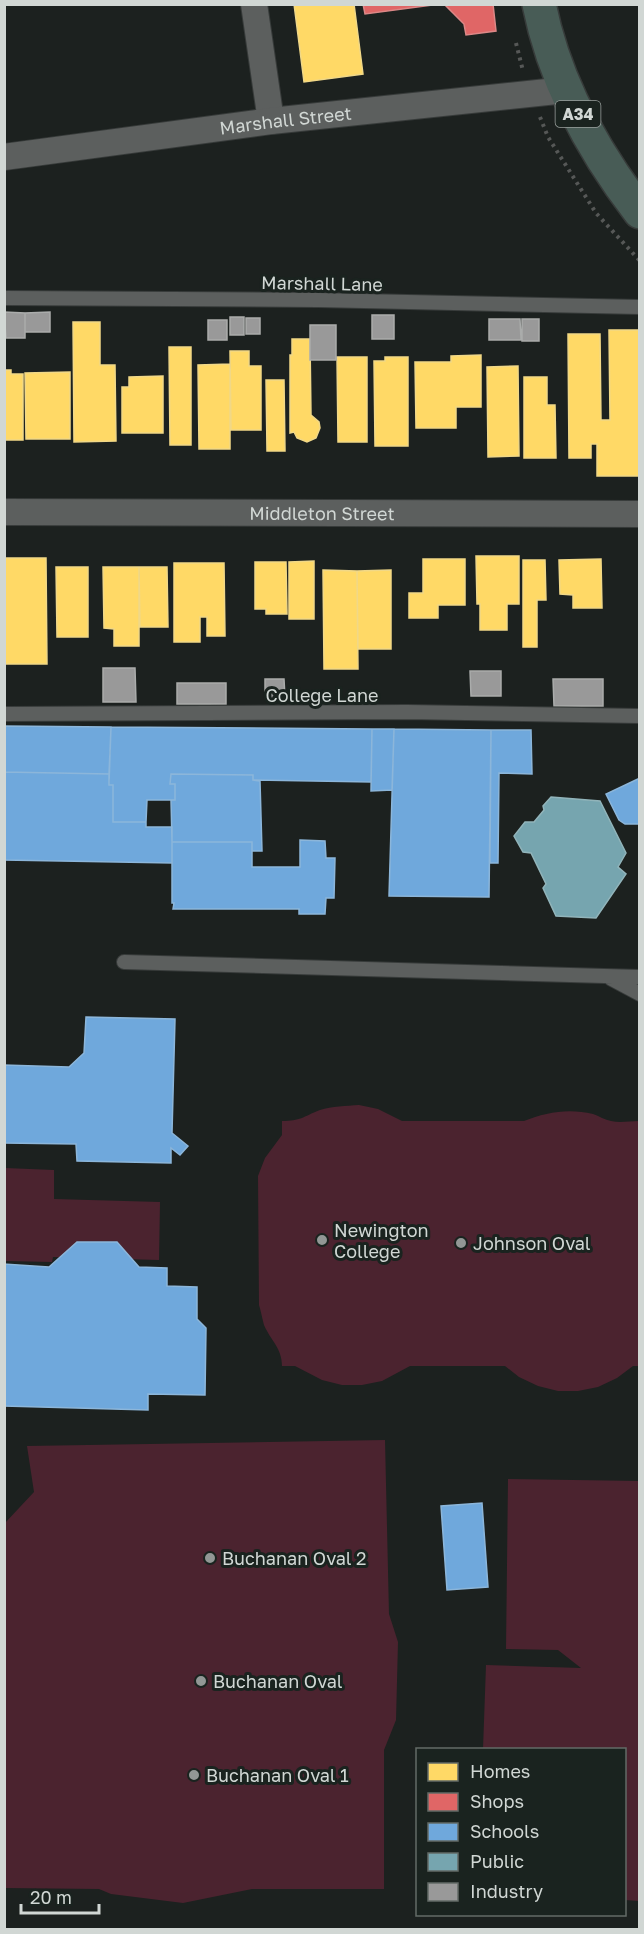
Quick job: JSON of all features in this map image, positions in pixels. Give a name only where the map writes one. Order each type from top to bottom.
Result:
[{"type":"highway","name":"A34","points":[[539,4],[553,57],[566,90],[602,159],[639,212]]},
{"type":"street","points":[[254,4],[271,121]]},
{"type":"street","name":"Marshall Street","points":[[4,157],[271,121],[566,90]]},
{"type":"street","name":"Middleton Street","points":[[4,512],[639,514]]},
{"type":"lane","name":"Marshall Lane","points":[[4,298],[318,300],[639,307]]},
{"type":"lane","name":"College Lane","points":[[4,714],[407,712],[639,716]]},
{"type":"lane","points":[[124,962],[639,977]]},
{"type":"lane","points":[[607,977],[639,994]]},
{"type":"shaded area","name":"Johnson Oval","points":[[359,1105],[378,1109],[402,1121],[524,1121],[549,1113],[566,1111],[593,1114],[614,1122],[639,1121],[639,1366],[633,1366],[617,1378],[598,1387],[578,1391],[558,1391],[538,1386],[519,1377],[505,1366],[410,1366],[382,1381],[362,1385],[342,1385],[322,1380],[295,1366],[282,1366],[280,1354],[264,1325],[259,1305],[258,1176],[265,1158],[282,1135],[282,1121],[298,1119],[329,1108]]},
{"type":"shaded area","points":[[5,1168],[54,1170],[54,1199],[160,1202],[159,1260],[53,1257],[52,1262],[5,1261]]},
{"type":"shaded area","name":"Buchanan Oval","points":[[385,1440],[389,1614],[398,1642],[396,1720],[384,1750],[384,1889],[252,1889],[183,1903],[111,1894],[99,1889],[5,1888],[5,1523],[34,1492],[27,1446]]},
{"type":"shaded area","points":[[508,1479],[639,1481],[639,1901],[626,1900],[626,1748],[483,1748],[486,1665],[581,1668],[558,1650],[506,1649]]},
{"type":"building: Homes","points":[[294,4],[354,4],[363,74],[304,82]]},
{"type":"building: Homes","points":[[73,322],[100,322],[100,365],[115,365],[116,441],[74,442]]},
{"type":"building: Homes","points":[[609,330],[640,330],[640,476],[597,476],[597,444],[591,444],[591,458],[569,458],[568,334],[600,334],[601,420],[610,420]]},
{"type":"building: Homes","points":[[292,339],[310,339],[311,415],[319,422],[320,428],[316,438],[307,442],[297,438],[294,432],[290,433]]},
{"type":"building: Homes","points":[[169,347],[191,347],[191,445],[170,445]]},
{"type":"building: Homes","points":[[230,351],[249,351],[249,366],[261,366],[261,430],[231,430]]},
{"type":"building: Homes","points":[[481,355],[481,407],[456,407],[456,428],[416,428],[415,362],[451,362],[451,356]]},
{"type":"building: Homes","points":[[337,357],[367,357],[367,442],[338,442]]},
{"type":"building: Homes","points":[[385,357],[408,357],[408,446],[375,446],[374,361],[385,361]]},
{"type":"building: Homes","points":[[230,364],[230,449],[199,449],[198,365]]},
{"type":"building: Homes","points":[[518,366],[519,456],[488,457],[487,367]]},
{"type":"building: Homes","points":[[4,370],[11,370],[11,374],[23,374],[23,440],[4,440]]},
{"type":"building: Homes","points":[[70,372],[70,439],[26,439],[25,373]]},
{"type":"building: Homes","points":[[163,376],[163,433],[122,433],[122,387],[129,387],[129,377]]},
{"type":"building: Homes","points":[[524,377],[547,377],[547,405],[555,405],[556,458],[524,458]]},
{"type":"building: Homes","points":[[266,380],[284,380],[285,451],[267,451]]},
{"type":"building: Homes","points":[[476,556],[519,556],[519,604],[507,604],[507,630],[480,630]]},
{"type":"building: Homes","points":[[4,558],[46,558],[47,664],[4,664]]},
{"type":"building: Homes","points":[[423,559],[465,559],[465,605],[438,605],[438,618],[409,618],[409,593],[423,593]]},
{"type":"building: Homes","points":[[601,559],[602,608],[573,608],[573,595],[560,594],[559,560]]},
{"type":"building: Homes","points":[[523,560],[545,560],[546,600],[537,600],[537,647],[523,647]]},
{"type":"building: Homes","points":[[314,561],[314,619],[289,619],[289,562]]},
{"type":"building: Homes","points":[[255,562],[286,562],[287,614],[266,614],[266,609],[255,609]]},
{"type":"building: Homes","points":[[174,563],[224,563],[225,636],[207,636],[207,617],[200,617],[200,642],[174,642]]},
{"type":"building: Homes","points":[[56,567],[88,567],[88,637],[57,637]]},
{"type":"building: Homes","points":[[103,567],[139,567],[139,646],[114,646],[114,629],[104,628]]},
{"type":"building: Homes","points":[[139,567],[167,567],[168,627],[140,627]]},
{"type":"building: Homes","points":[[323,570],[357,571],[358,669],[324,669]]},
{"type":"building: Homes","points":[[391,570],[391,649],[358,649],[357,571]]},
{"type":"building: Shops","points":[[363,4],[440,4],[365,14]]},
{"type":"building: Shops","points":[[444,4],[493,4],[496,31],[466,35],[464,24]]},
{"type":"building: Schools","points":[[4,726],[111,727],[109,774],[4,772]]},
{"type":"building: Schools","points":[[111,727],[372,729],[371,782],[253,780],[253,775],[171,774],[170,784],[175,784],[175,800],[147,800],[146,822],[113,822],[113,785],[109,785]]},
{"type":"building: Schools","points":[[372,729],[394,729],[392,790],[371,791]]},
{"type":"building: Schools","points":[[394,729],[491,730],[489,897],[389,896]]},
{"type":"building: Schools","points":[[491,730],[531,730],[532,774],[499,773],[498,863],[490,863]]},
{"type":"building: Schools","points":[[4,772],[109,774],[109,785],[113,785],[113,822],[146,822],[146,827],[172,827],[172,863],[4,860]]},
{"type":"building: Schools","points":[[171,774],[253,775],[253,780],[260,781],[262,851],[252,851],[252,842],[172,842],[171,800],[175,800],[175,784],[170,784]]},
{"type":"building: Schools","points":[[640,778],[640,830],[639,824],[625,824],[619,820],[606,794]]},
{"type":"building: Schools","points":[[300,840],[325,841],[326,858],[335,858],[334,898],[326,898],[325,914],[299,914],[299,909],[173,909],[172,842],[252,842],[252,867],[300,867]]},
{"type":"building: Schools","points":[[86,1017],[175,1019],[172,1133],[188,1146],[180,1155],[171,1148],[171,1163],[77,1161],[76,1144],[4,1143],[4,1065],[69,1067],[84,1053]]},
{"type":"building: Schools","points":[[77,1242],[117,1242],[139,1267],[167,1268],[167,1286],[197,1287],[197,1319],[206,1328],[205,1395],[148,1394],[148,1410],[4,1406],[4,1264],[49,1267]]},
{"type":"building: Schools","points":[[482,1503],[488,1587],[447,1590],[441,1506]]},
{"type":"building: Public","points":[[551,797],[600,801],[626,853],[618,867],[626,874],[596,918],[556,916],[543,888],[546,884],[531,853],[523,852],[514,836],[525,822],[534,822]]},
{"type":"building: Industry","points":[[4,312],[25,313],[25,338],[6,338]]},
{"type":"building: Industry","points":[[50,312],[50,332],[25,332],[25,313]]},
{"type":"building: Industry","points":[[372,315],[394,315],[394,339],[372,339]]},
{"type":"building: Industry","points":[[230,317],[244,317],[244,335],[230,335]]},
{"type":"building: Industry","points":[[246,318],[260,318],[260,334],[246,334]]},
{"type":"building: Industry","points":[[489,319],[520,319],[521,340],[489,340]]},
{"type":"building: Industry","points":[[522,319],[539,319],[539,341],[522,341]]},
{"type":"building: Industry","points":[[208,320],[227,320],[227,340],[208,340]]},
{"type":"building: Industry","points":[[310,325],[336,325],[336,360],[310,360]]},
{"type":"building: Industry","points":[[103,668],[135,668],[136,702],[103,702]]},
{"type":"building: Industry","points":[[470,671],[501,671],[501,696],[471,696]]},
{"type":"building: Industry","points":[[265,679],[284,679],[285,698],[265,698]]},
{"type":"building: Industry","points":[[553,679],[603,679],[603,706],[554,706]]},
{"type":"building: Industry","points":[[177,683],[226,683],[226,704],[177,704]]},
{"type":"place","name":"Newington College","points":[[322,1240]]},
{"type":"place","name":"Johnson Oval","points":[[461,1243]]},
{"type":"place","name":"Buchanan Oval 2","points":[[210,1558]]},
{"type":"place","name":"Buchanan Oval","points":[[201,1681]]},
{"type":"place","name":"Buchanan Oval 1","points":[[194,1775]]}]
